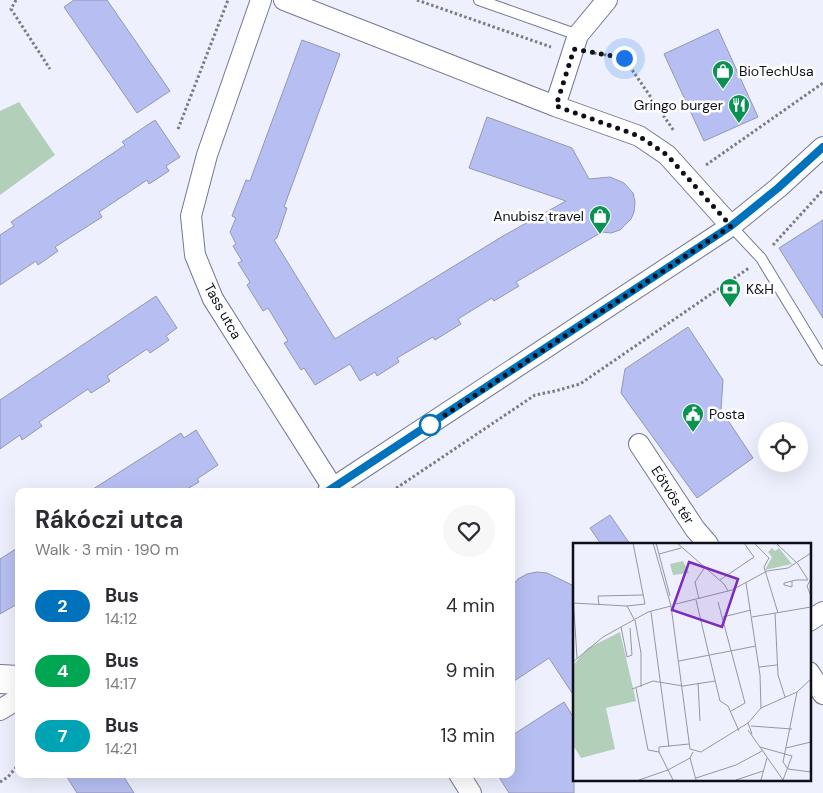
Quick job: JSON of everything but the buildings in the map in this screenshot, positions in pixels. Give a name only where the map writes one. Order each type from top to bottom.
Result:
[{"type":"main road","points":[[0,679],[15,680]]},
{"type":"street","name":"Tass utca","points":[[261,0],[207,155],[191,216],[196,255],[213,299],[329,488]]},
{"type":"street","points":[[284,0],[556,106],[639,136],[667,155],[731,226]]},
{"type":"street","points":[[556,106],[576,42],[607,0]]},
{"type":"street","points":[[333,488],[731,226],[778,188],[823,147]]},
{"type":"street","name":"Eötvös tér","points":[[639,444],[695,529],[707,543]]},
{"type":"street","points":[[810,620],[823,612]]},
{"type":"street","points":[[810,674],[823,694]]},
{"type":"street","points":[[0,710],[15,701]]},
{"type":"street","points":[[462,778],[471,793]]},
{"type":"lane","points":[[479,0],[576,42]]},
{"type":"lane","points":[[731,226],[762,258],[823,360]]},
{"type":"path","points":[[16,0],[11,9],[50,69]]},
{"type":"path","points":[[178,129],[228,0]]},
{"type":"path","points":[[417,0],[547,46],[576,42],[624,58],[679,138]]},
{"type":"path","points":[[700,169],[823,83]]},
{"type":"path","points":[[396,488],[535,395],[580,384],[762,258],[823,190]]},
{"type":"path","points":[[0,782],[8,777],[15,769]]},
{"type":"green space","points":[[19,102],[55,155],[0,195],[0,111]]},
{"type":"bus line","name":"2","points":[[333,488],[731,226],[778,188],[823,147]]},
{"type":"place","name":"BioTechUsa","points":[[723,90]]},
{"type":"place","name":"Gringo burger","points":[[739,124]]},
{"type":"place","name":"Anubisz travel","points":[[600,235]]},
{"type":"place","name":"K&H","points":[[730,308]]},
{"type":"place","name":"Posta","points":[[693,433]]},
{"type":"route","points":[[430,425],[731,226],[667,155],[639,136],[556,106],[574,49],[624,58]]}]
